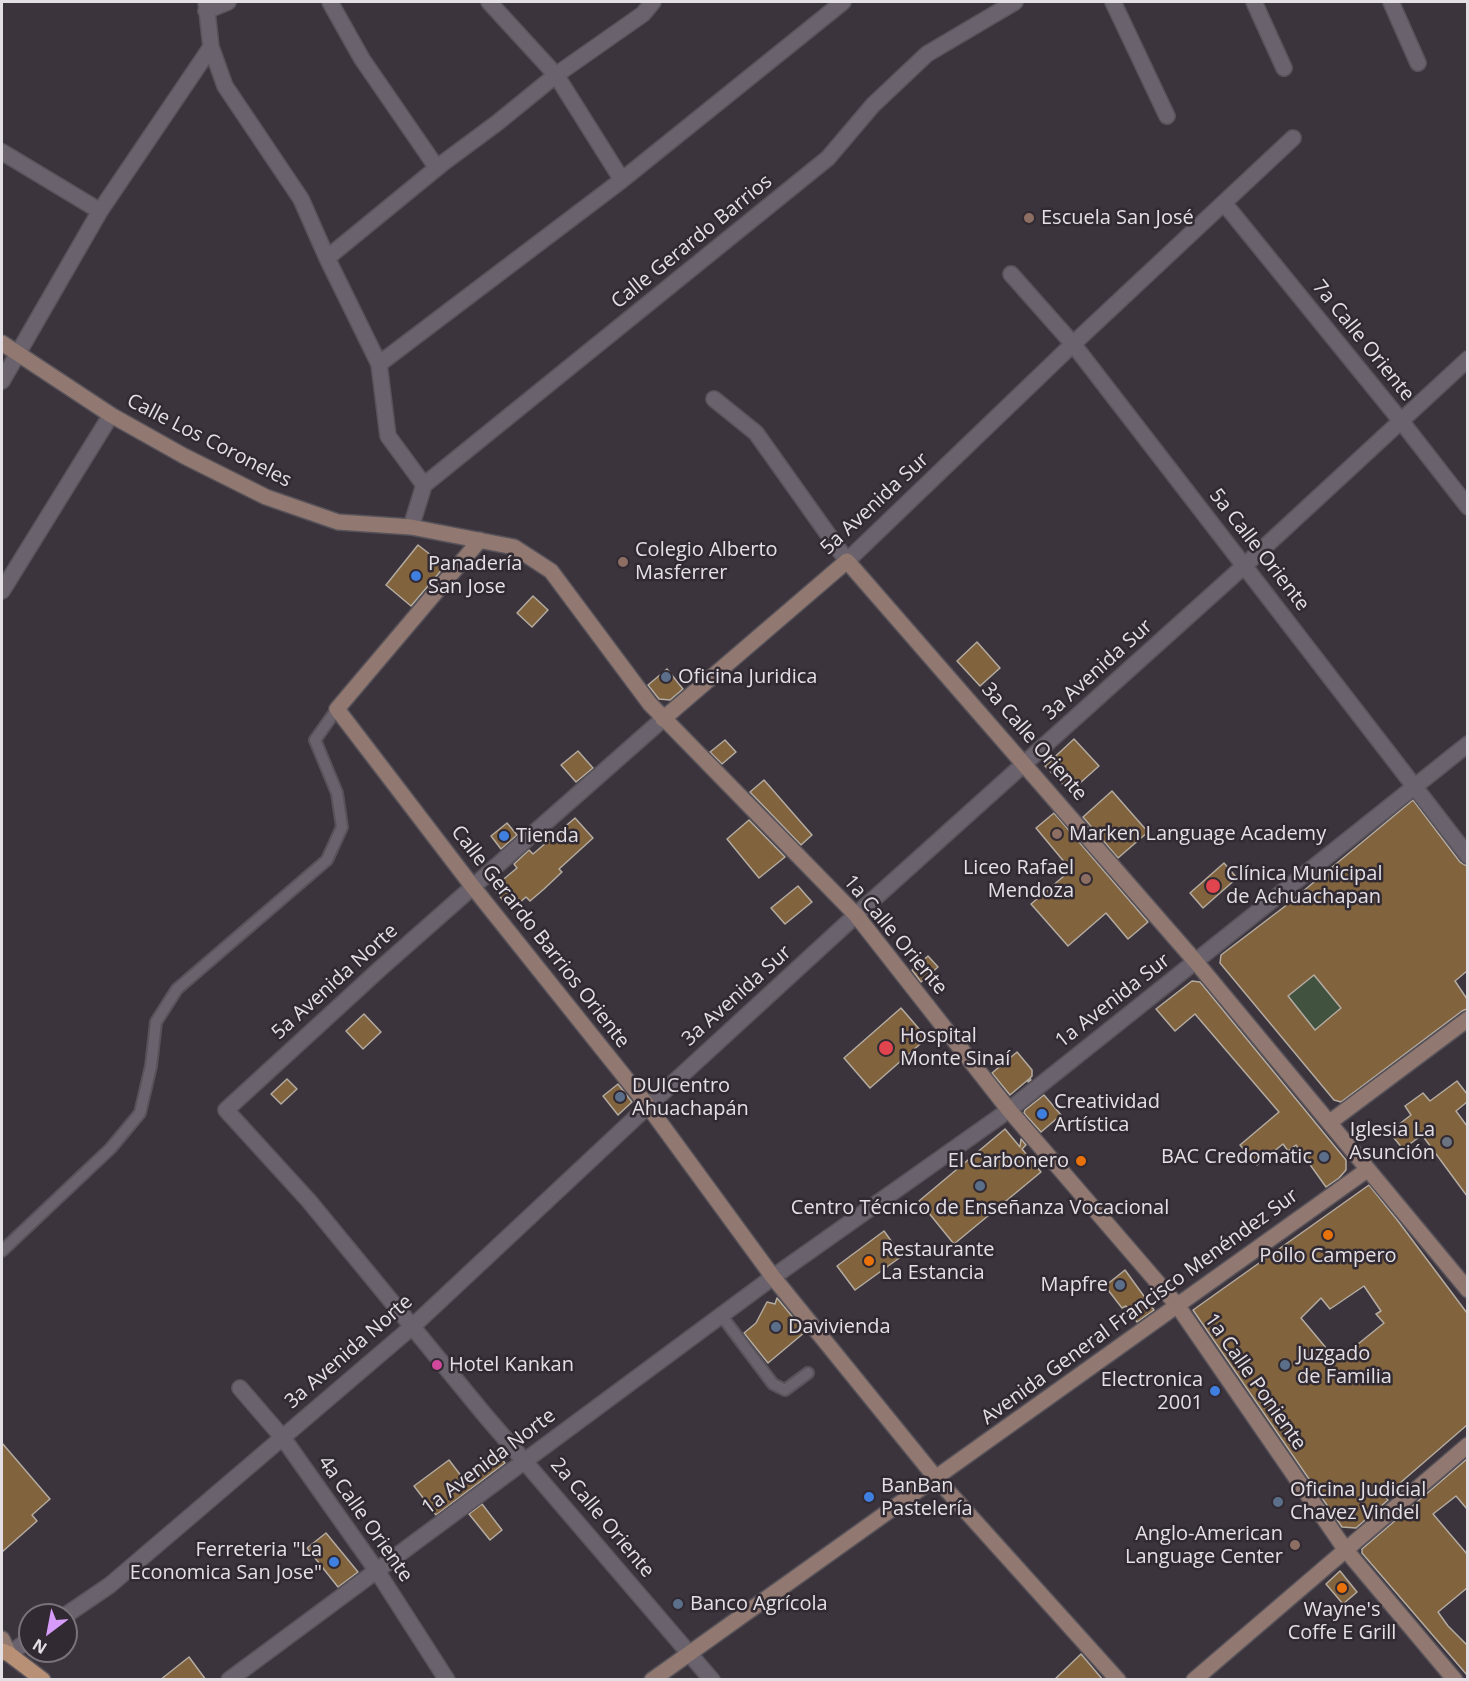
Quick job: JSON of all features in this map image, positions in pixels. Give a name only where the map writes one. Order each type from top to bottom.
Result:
[{"type":"main road","name":"Calle Los Coroneles","points":[[2,343],[111,415],[184,456],[266,496],[338,522],[411,527],[514,547],[551,571]]},
{"type":"main road","points":[[337,710],[480,540]]},
{"type":"main road","name":"5a Avenida Sur","points":[[663,719],[847,561]]},
{"type":"main road","name":"3a Calle Oriente","points":[[847,561],[1196,962],[1467,1290]]},
{"type":"main road","name":"1a Calle Oriente","points":[[551,571],[663,719],[856,915],[1009,1110],[1177,1305]]},
{"type":"main road","name":"Calle Gerardo Barrios Oriente","points":[[337,710],[473,887],[648,1106],[773,1277],[936,1478],[1118,1680]]},
{"type":"main road","points":[[1330,1122],[1467,1019]]},
{"type":"main road","name":"Avenida General Francisco Menéndez Sur","points":[[652,1680],[1368,1170]]},
{"type":"main road","name":"1a Calle Poniente","points":[[1177,1305],[1345,1549],[1455,1680]]},
{"type":"main road","points":[[1194,1680],[1467,1445]]},
{"type":"main road","points":[[2,1639],[5,1652],[43,1680]]},
{"type":"street","points":[[228,2],[206,6],[211,47],[225,86],[301,199],[378,364],[388,436],[424,484],[411,527]]},
{"type":"street","points":[[330,2],[362,59],[437,168]]},
{"type":"street","points":[[489,2],[556,75],[622,180]]},
{"type":"street","points":[[327,258],[556,75],[643,14],[653,2]]},
{"type":"street","points":[[378,364],[622,180],[843,2]]},
{"type":"street","name":"Calle Gerardo Barrios","points":[[424,484],[828,158],[873,105],[927,54],[1015,2]]},
{"type":"street","points":[[1113,2],[1167,116]]},
{"type":"street","points":[[1254,2],[1284,68]]},
{"type":"street","points":[[1391,2],[1418,63]]},
{"type":"street","points":[[2,381],[100,211],[211,47]]},
{"type":"street","name":"5a Avenida Sur","points":[[847,561],[1073,344],[1293,138]]},
{"type":"street","points":[[2,152],[100,211]]},
{"type":"street","name":"7a Calle Oriente","points":[[1224,203],[1401,421],[1467,507]]},
{"type":"street","name":"5a Calle Oriente","points":[[1011,274],[1073,344],[1416,786],[1467,856]]},
{"type":"street","name":"3a Avenida Sur","points":[[648,1106],[856,915],[1245,566],[1467,359]]},
{"type":"street","name":"3a Calle Oriente","points":[[714,399],[756,433],[847,561]]},
{"type":"street","points":[[2,591],[111,415]]},
{"type":"street","name":"5a Avenida Sur","points":[[473,887],[663,719]]},
{"type":"street","name":"1a Avenida Sur","points":[[773,1277],[1009,1110],[1467,744]]},
{"type":"street","name":"5a Avenida Norte","points":[[226,1110],[473,887]]},
{"type":"street","name":"3a Avenida Norte","points":[[78,1607],[110,1585],[413,1326],[648,1106]]},
{"type":"street","name":"2a Calle Oriente","points":[[226,1110],[309,1201],[484,1414],[712,1680]]},
{"type":"street","name":"1a Avenida Norte","points":[[229,1680],[773,1277]]},
{"type":"street","name":"4a Calle Oriente","points":[[240,1388],[283,1438],[377,1571],[447,1680]]},
{"type":"lane","points":[[2,1251],[111,1148],[140,1113],[151,1066],[156,1022],[177,989],[327,860],[342,827],[337,793],[315,740],[337,710]]},
{"type":"lane","points":[[721,1316],[773,1384],[785,1390],[808,1373]]},
{"type":"green space","points":[[1318,971],[1341,1008],[1315,1030],[1288,996]]},
{"type":"building","name":"Panadería San Jose","points":[[418,545],[445,566],[411,606],[386,585]]},
{"type":"building","points":[[533,596],[548,610],[532,627],[517,613]]},
{"type":"building","points":[[977,642],[1000,668],[980,686],[957,661]]},
{"type":"building","name":"Oficina Juridica","points":[[667,669],[683,689],[670,700],[659,699],[648,685]]},
{"type":"building","points":[[1074,739],[1099,766],[1070,792],[1045,766]]},
{"type":"building","points":[[725,740],[736,752],[722,764],[710,752]]},
{"type":"building","points":[[578,751],[593,768],[576,782],[561,765]]},
{"type":"building","points":[[764,780],[812,835],[801,845],[750,792]]},
{"type":"building","points":[[1112,791],[1148,832],[1118,858],[1083,817]]},
{"type":"building","points":[[1413,800],[1460,862],[1467,866],[1467,971],[1455,981],[1467,999],[1467,1009],[1341,1102],[1334,1100],[1220,963],[1221,955],[1284,907]],"holes":[[[1314,975],[1341,1008],[1315,1030],[1288,996]]]},
{"type":"building","name":"Liceo Rafael Mendoza","points":[[1054,813],[1148,922],[1128,939],[1106,913],[1068,946],[1031,904],[1071,870],[1036,828]]},
{"type":"building","points":[[575,818],[593,838],[559,869],[562,872],[544,889],[530,901],[526,897],[511,910],[493,888],[517,868],[514,864],[529,850],[533,854]]},
{"type":"building","points":[[749,820],[785,857],[759,878],[727,839]]},
{"type":"building","name":"Tienda","points":[[507,823],[517,835],[501,849],[491,836]]},
{"type":"building","name":"Clínica Municipal de Achuachapan","points":[[1224,863],[1237,878],[1203,908],[1190,893]]},
{"type":"building","points":[[798,886],[812,902],[785,924],[771,908]]},
{"type":"building","points":[[928,956],[938,967],[921,982],[912,970]]},
{"type":"building","points":[[1192,981],[1200,982],[1346,1160],[1346,1170],[1339,1178],[1326,1187],[1296,1145],[1288,1151],[1283,1144],[1257,1165],[1240,1145],[1279,1112],[1195,1014],[1175,1031],[1156,1009]]},
{"type":"building","name":"Hospital Monte Sinaí","points":[[901,1008],[927,1038],[870,1088],[844,1058]]},
{"type":"building","points":[[364,1014],[381,1032],[363,1049],[346,1031]]},
{"type":"building","points":[[1017,1052],[1032,1070],[1032,1076],[1031,1080],[1028,1082],[1029,1079],[1010,1095],[992,1073]]},
{"type":"building","points":[[287,1079],[297,1089],[281,1104],[271,1094]]},
{"type":"building","name":"Iglesia La Asunción","points":[[1457,1081],[1467,1094],[1467,1102],[1456,1111],[1467,1126],[1467,1196],[1422,1135],[1403,1149],[1389,1132],[1411,1115],[1405,1106],[1423,1093],[1430,1101]]},
{"type":"building","name":"DUICentro Ahuachapán","points":[[618,1084],[632,1102],[618,1115],[603,1096]]},
{"type":"building","name":"Creatividad Artística","points":[[1044,1095],[1061,1115],[1041,1132],[1024,1113]]},
{"type":"building","name":"Centro Técnico de Enseñanza Vocacional","points":[[1005,1129],[1020,1147],[1021,1139],[1026,1145],[1022,1149],[1041,1172],[954,1244],[919,1201]]},
{"type":"building","points":[[1369,1185],[1467,1313],[1467,1425],[1385,1496],[1388,1500],[1356,1528],[1342,1527],[1193,1310]],"holes":[[[1364,1286],[1381,1311],[1376,1314],[1384,1323],[1337,1361],[1301,1318],[1321,1298],[1330,1309]]]},
{"type":"building","name":"Restaurante La Estancia","points":[[884,1231],[902,1256],[855,1290],[837,1266]]},
{"type":"building","points":[[1125,1270],[1154,1310],[1137,1322],[1126,1306],[1122,1308],[1105,1286]]},
{"type":"building","name":"Davivienda","points":[[777,1298],[805,1332],[768,1363],[744,1333],[756,1323],[767,1302],[775,1304]]},
{"type":"building","points":[[2,1443],[50,1499],[32,1515],[37,1521],[2,1552]]},
{"type":"building","points":[[496,1452],[505,1463],[436,1515],[414,1486],[449,1460],[462,1477]]},
{"type":"building","points":[[1467,1459],[1467,1509],[1456,1496],[1433,1514],[1467,1554],[1467,1588],[1438,1612],[1467,1645],[1467,1675],[1362,1553],[1362,1549]]},
{"type":"building","points":[[482,1504],[502,1530],[490,1540],[469,1514]]},
{"type":"building","name":"Ferreteria \"La Economica San Jose\"","points":[[326,1533],[358,1572],[338,1587],[307,1548]]},
{"type":"building","name":"Wayne's Coffe E Grill","points":[[1340,1571],[1357,1592],[1343,1604],[1326,1584]]},
{"type":"building","points":[[1081,1654],[1103,1680],[1054,1680]]},
{"type":"building","points":[[189,1657],[206,1680],[160,1680]]},
{"type":"place","name":"Escuela San José","points":[[1029,218]]},
{"type":"place","name":"Colegio Alberto Masferrer","points":[[623,562]]},
{"type":"place","name":"Panadería San Jose","points":[[416,576]]},
{"type":"place","name":"Oficina Juridica","points":[[666,677]]},
{"type":"place","name":"Marken Language Academy","points":[[1057,834]]},
{"type":"place","name":"Tienda","points":[[504,836]]},
{"type":"place","name":"Liceo Rafael Mendoza","points":[[1086,879]]},
{"type":"place","name":"Clínica Municipal de Achuachapan","points":[[1213,886]]},
{"type":"place","name":"Hospital Monte Sinaí","points":[[886,1048]]},
{"type":"place","name":"DUICentro Ahuachapán","points":[[620,1097]]},
{"type":"place","name":"Creatividad Artística","points":[[1042,1114]]},
{"type":"place","name":"Iglesia La Asunción","points":[[1447,1142]]},
{"type":"place","name":"BAC Credomatic","points":[[1324,1157]]},
{"type":"place","name":"El Carbonero","points":[[1081,1161]]},
{"type":"place","name":"Centro Técnico de Enseñanza Vocacional","points":[[980,1186]]},
{"type":"place","name":"Pollo Campero","points":[[1328,1235]]},
{"type":"place","name":"Restaurante La Estancia","points":[[869,1261]]},
{"type":"place","name":"Mapfre","points":[[1120,1285]]},
{"type":"place","name":"Davivienda","points":[[776,1327]]},
{"type":"place","name":"Hotel Kankan","points":[[437,1365]]},
{"type":"place","name":"Juzgado de Familia","points":[[1285,1365]]},
{"type":"place","name":"Electronica 2001","points":[[1215,1391]]},
{"type":"place","name":"BanBan Pastelería","points":[[869,1497]]},
{"type":"place","name":"Oficina Judicial Chavez Vindel","points":[[1278,1502]]},
{"type":"place","name":"Anglo-American Language Center","points":[[1295,1545]]},
{"type":"place","name":"Ferreteria \"La Economica San Jose\"","points":[[334,1562]]},
{"type":"place","name":"Wayne's Coffe E Grill","points":[[1342,1588]]},
{"type":"place","name":"Banco Agrícola","points":[[678,1604]]}]
